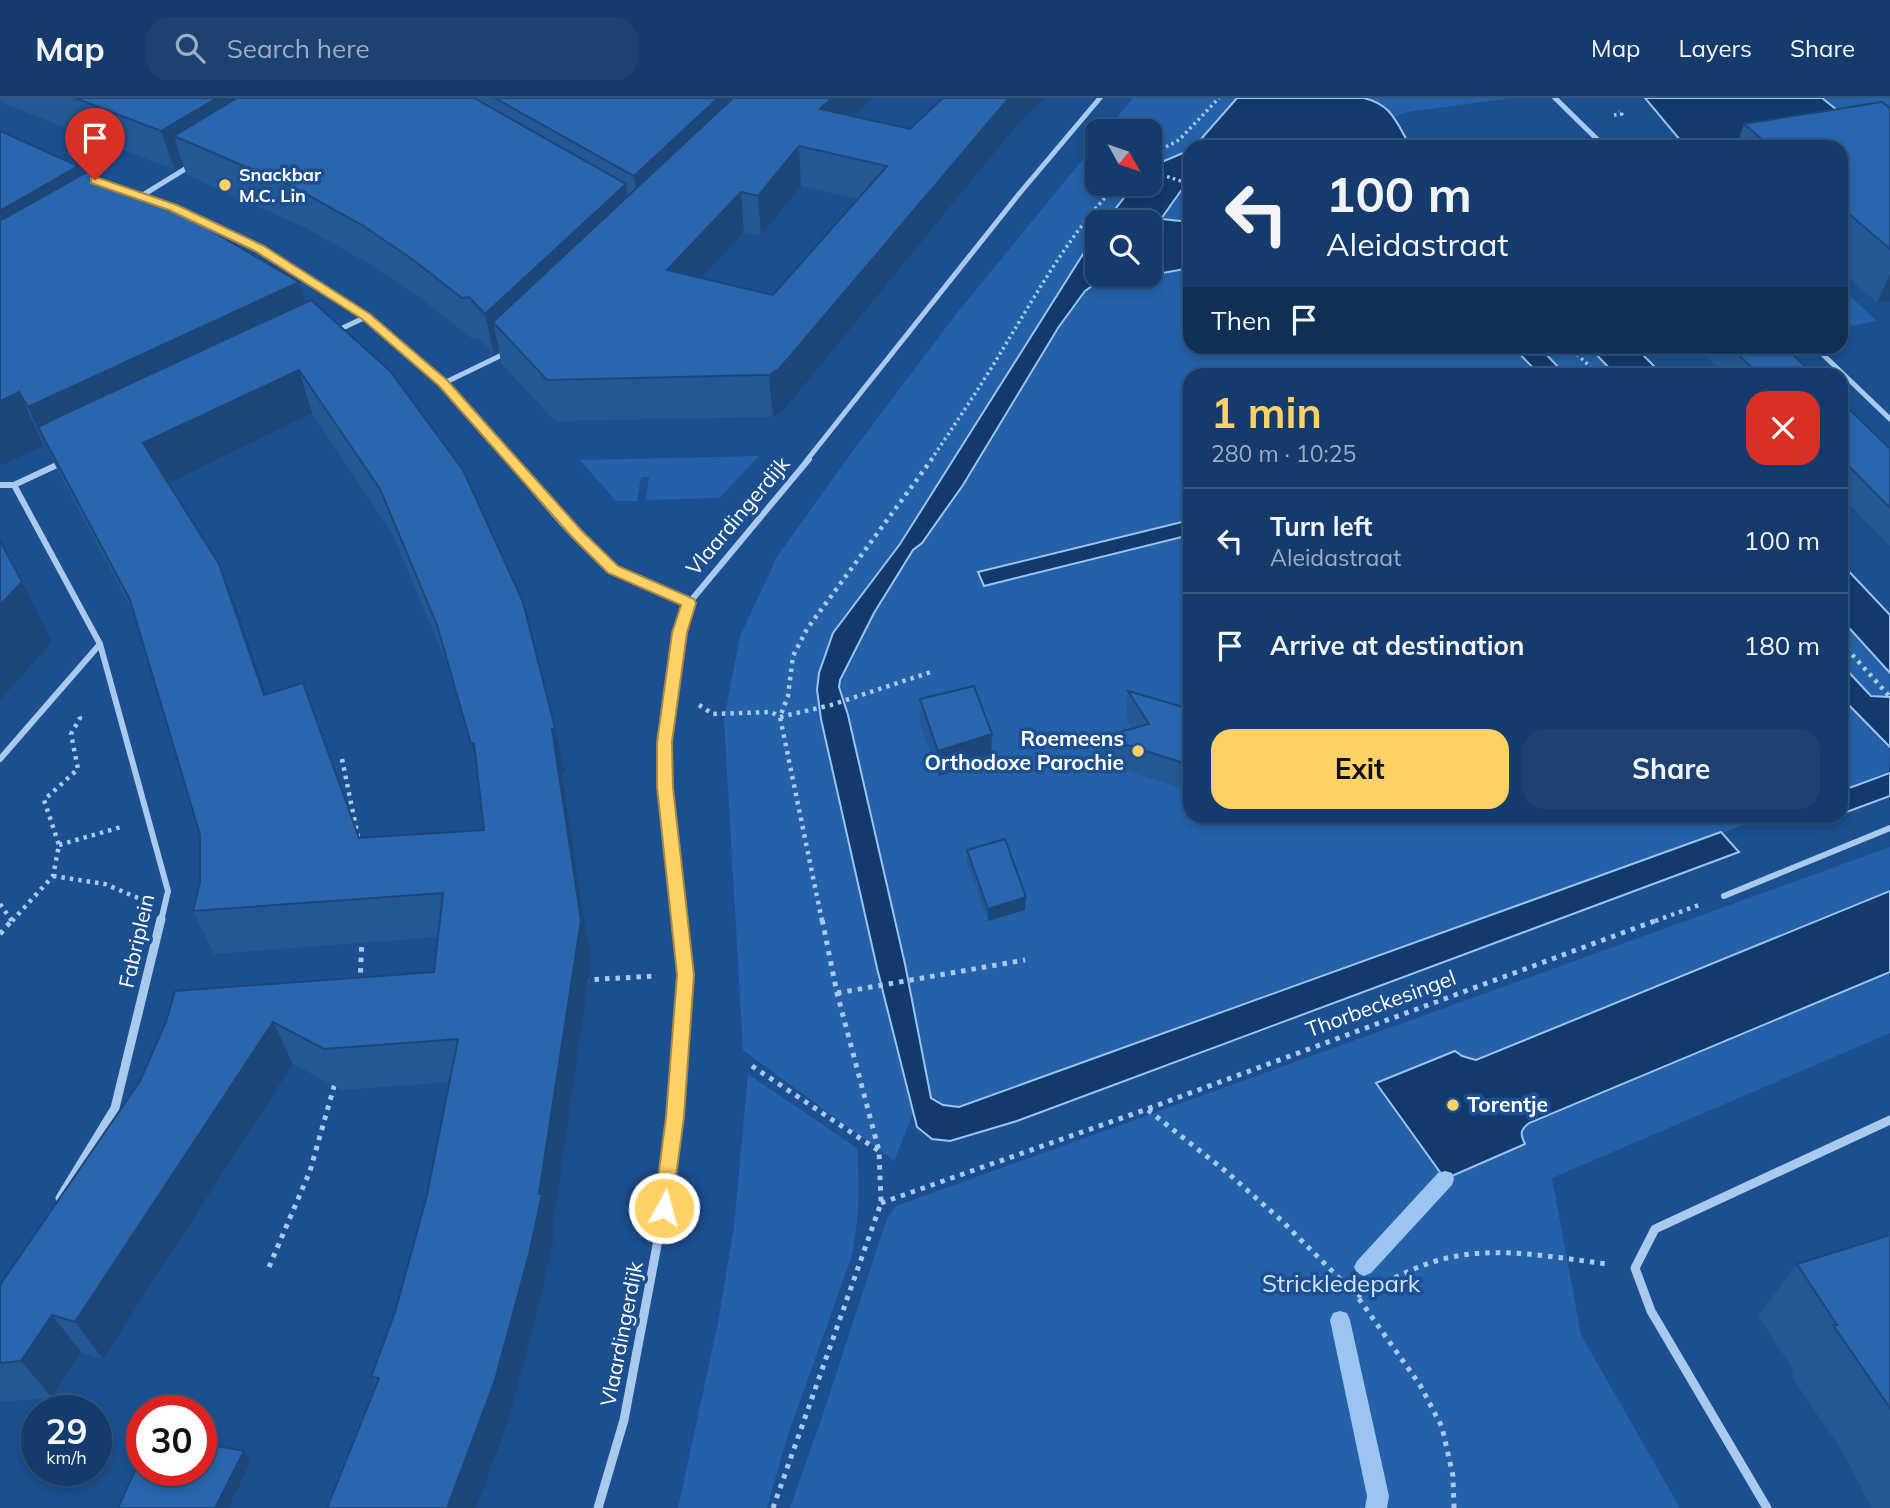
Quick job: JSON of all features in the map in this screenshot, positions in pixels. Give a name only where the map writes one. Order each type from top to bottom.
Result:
[{"type":"street","name":"Vlaardingerdijk","points":[[598,1508],[624,1420],[664,1208],[675,1117],[685,975],[665,787],[664,742],[680,633],[689,603],[853,405],[1019,194],[1100,98]]},
{"type":"street","points":[[1555,98],[1598,140]]},
{"type":"street","points":[[128,203],[195,163]]},
{"type":"street","points":[[128,192],[173,207],[260,249],[366,317],[443,383],[577,534],[613,569],[689,603]]},
{"type":"street","points":[[328,335],[366,317]]},
{"type":"street","points":[[443,383],[500,358],[510,349]]},
{"type":"street","points":[[1822,354],[1837,368]]},
{"type":"street","points":[[1848,379],[1890,419]]},
{"type":"street","points":[[0,485],[15,485],[65,461]]},
{"type":"street","name":"Fabriplein","points":[[15,485],[100,644],[168,891],[115,1108],[52,1210]]},
{"type":"street","points":[[0,759],[100,644]]},
{"type":"street","points":[[1724,896],[1890,828]]},
{"type":"street","points":[[1767,1508],[1651,1311],[1635,1268],[1655,1229],[1890,1120]]},
{"type":"path","points":[[1162,149],[1179,140],[1219,98]]},
{"type":"path","points":[[1162,175],[1183,182]]},
{"type":"path","points":[[773,1508],[881,1203],[879,1151],[837,993],[780,717],[788,696],[793,656],[807,629],[912,488],[979,388],[1052,268],[1106,196]]},
{"type":"path","points":[[1577,354],[1592,368]]},
{"type":"path","points":[[1848,650],[1888,694]]},
{"type":"path","points":[[713,714],[771,712],[780,717],[831,705],[931,672]]},
{"type":"path","points":[[0,934],[52,876],[59,845],[44,800],[78,769],[71,734],[80,718],[68,680]]},
{"type":"path","points":[[342,759],[361,848]]},
{"type":"path","points":[[59,845],[148,818]]},
{"type":"path","points":[[52,876],[105,884],[163,911]]},
{"type":"path","name":"Thorbeckesingel","points":[[881,1203],[1147,1109],[1724,896]]},
{"type":"path","points":[[0,904],[12,921]]},
{"type":"path","points":[[359,994],[363,927]]},
{"type":"path","points":[[837,993],[1025,960]]},
{"type":"path","points":[[573,981],[685,975]]},
{"type":"path","points":[[752,1066],[879,1151]]},
{"type":"path","points":[[269,1267],[310,1171],[338,1070]]},
{"type":"path","points":[[1147,1109],[1228,1173],[1282,1221],[1357,1296],[1420,1385],[1442,1427],[1453,1476],[1454,1508]]},
{"type":"path","points":[[1357,1296],[1436,1261],[1479,1254],[1529,1255],[1635,1268]]},
{"type":"green space","points":[[1133,98],[1237,98],[1200,140],[1183,140],[1183,152],[1162,162],[1162,119],[1116,119]]},
{"type":"green space","points":[[1364,98],[1512,98],[1408,112],[1393,117],[1383,104]]},
{"type":"green space","points":[[1822,98],[1890,98],[1890,145],[1878,143]]},
{"type":"green space","points":[[1085,157],[1085,196],[1126,196],[1114,210],[1085,210],[1085,251],[900,544],[833,633],[819,673],[817,690],[821,719],[877,968],[914,1111],[894,1161],[743,1050],[724,719],[740,636],[778,555],[957,313]]},
{"type":"green space","points":[[1183,188],[1183,222],[1162,219]]},
{"type":"green space","points":[[1183,269],[1183,354],[1520,354],[1533,368],[1183,368],[1183,823],[1750,823],[959,1107],[943,1105],[931,1098],[905,964],[848,715],[839,687],[840,680],[874,613],[913,549],[922,543],[963,485],[1058,328],[1091,287],[1162,287],[1162,273]]},
{"type":"green space","points":[[1848,294],[1877,321],[1848,327]]},
{"type":"green space","points":[[1546,354],[1596,354],[1609,368],[1559,368]]},
{"type":"green space","points":[[759,456],[719,498],[646,500],[649,477],[641,477],[637,501],[616,501],[580,460]]},
{"type":"green space","points":[[1848,627],[1890,673],[1890,697],[1871,696],[1848,671]]},
{"type":"green space","points":[[1848,704],[1890,747],[1889,774],[1848,789]]},
{"type":"green space","name":"Strickledepark","points":[[1890,847],[1890,1033],[1552,1178],[1581,1335],[1680,1508],[790,1508],[887,1218],[896,1206]]},
{"type":"green space","points":[[748,1074],[857,1148],[858,1202],[852,1255],[786,1441],[767,1508],[678,1508],[718,1323],[734,1227]]},
{"type":"shaded area","points":[[1237,98],[1364,98],[1388,110],[1407,140],[1200,140]]},
{"type":"shaded area","points":[[1645,98],[1822,98],[1878,143],[1848,146],[1848,140],[1680,140]]},
{"type":"shaded area","points":[[1183,153],[1183,188],[1162,218],[1162,210],[1114,210],[1126,196],[1162,196],[1162,162]]},
{"type":"shaded area","points":[[1162,219],[1183,221],[1183,269],[1162,273]]},
{"type":"shaded area","points":[[1085,251],[1085,287],[1091,287],[1058,328],[963,485],[922,543],[913,550],[874,613],[840,680],[839,687],[848,715],[905,964],[931,1098],[943,1105],[959,1107],[1721,832],[1739,852],[1017,1121],[950,1141],[932,1139],[917,1127],[877,968],[821,719],[817,690],[819,673],[833,633],[900,544]]},
{"type":"shaded area","points":[[1520,354],[1546,354],[1559,368],[1533,368]]},
{"type":"shaded area","points":[[1596,354],[1642,354],[1656,368],[1609,368]]},
{"type":"shaded area","points":[[1183,522],[1183,537],[984,586],[978,572]]},
{"type":"shaded area","points":[[1848,570],[1890,615],[1890,673],[1848,627]]},
{"type":"shaded area","points":[[1848,671],[1871,696],[1890,697],[1890,747],[1848,704]]},
{"type":"shaded area","points":[[1890,773],[1890,796],[1848,811],[1848,788]]},
{"type":"shaded area","points":[[1890,891],[1890,972],[1529,1123],[1522,1132],[1525,1144],[1445,1179],[1376,1083],[1455,1051],[1476,1060]]},
{"type":"building","points":[[75,98],[217,98],[161,131]]},
{"type":"building","points":[[237,98],[474,98],[626,184],[485,314],[469,297],[462,298],[362,225],[293,187],[174,136]]},
{"type":"building","points":[[495,98],[718,98],[634,176]]},
{"type":"building","points":[[733,98],[832,98],[820,109],[910,129],[943,98],[1009,98],[780,368],[769,375],[547,380],[493,322]],"holes":[[[799,146],[887,166],[773,295],[667,270],[741,192],[758,196]]]},
{"type":"building","points":[[1882,102],[1890,108],[1890,249],[1848,213],[1848,140],[1763,140],[1744,124]]},
{"type":"building","points":[[0,131],[78,166],[0,211]]},
{"type":"building","points":[[89,171],[195,221],[299,282],[28,407],[19,392],[0,401],[0,221]]},
{"type":"building","points":[[311,300],[390,371],[463,470],[523,602],[555,728],[552,729],[581,920],[539,1194],[542,1194],[529,1254],[495,1380],[447,1508],[327,1508],[379,1378],[371,1377],[395,1312],[427,1195],[458,1039],[324,1049],[273,1022],[75,1322],[52,1315],[21,1361],[0,1363],[0,1285],[140,1081],[166,1022],[175,991],[434,972],[443,893],[193,911],[200,882],[200,835],[130,600],[38,427]],"holes":[[[299,370],[380,489],[437,625],[471,744],[474,743],[484,830],[359,838],[303,683],[264,695],[219,564],[143,443]]]},
{"type":"building","points":[[1738,354],[1792,354],[1807,368],[1752,368]]},
{"type":"building","points":[[1848,408],[1890,449],[1890,508],[1848,465]]},
{"type":"building","points":[[0,541],[22,582],[0,605]]},
{"type":"building","points":[[974,686],[992,734],[938,751],[920,699]]},
{"type":"building","points":[[1128,691],[1183,707],[1183,763],[1101,737],[1149,724]]},
{"type":"building","points":[[1005,839],[1026,897],[988,909],[967,850]]},
{"type":"building","points":[[1890,1235],[1890,1408],[1833,1325],[1837,1325],[1797,1264]]},
{"type":"building","points":[[217,1446],[244,1451],[215,1508],[118,1508],[128,1486],[217,1486]]},
{"type":"waterway","points":[[1364,1267],[1445,1179]]},
{"type":"waterway","points":[[1340,1320],[1378,1496],[1376,1508]]},
{"type":"place","name":"Snackbar M.C. Lin","points":[[225,185]]},
{"type":"place","name":"Roemeens Orthodoxe Parochie","points":[[1138,751]]},
{"type":"place","name":"Torentje","points":[[1453,1105]]},
{"type":"route","points":[[95,180],[173,207],[260,249],[366,317],[415,356],[443,383],[577,534],[613,569],[689,603],[680,633],[664,742],[665,787],[685,975],[675,1117],[664,1208]]}]
